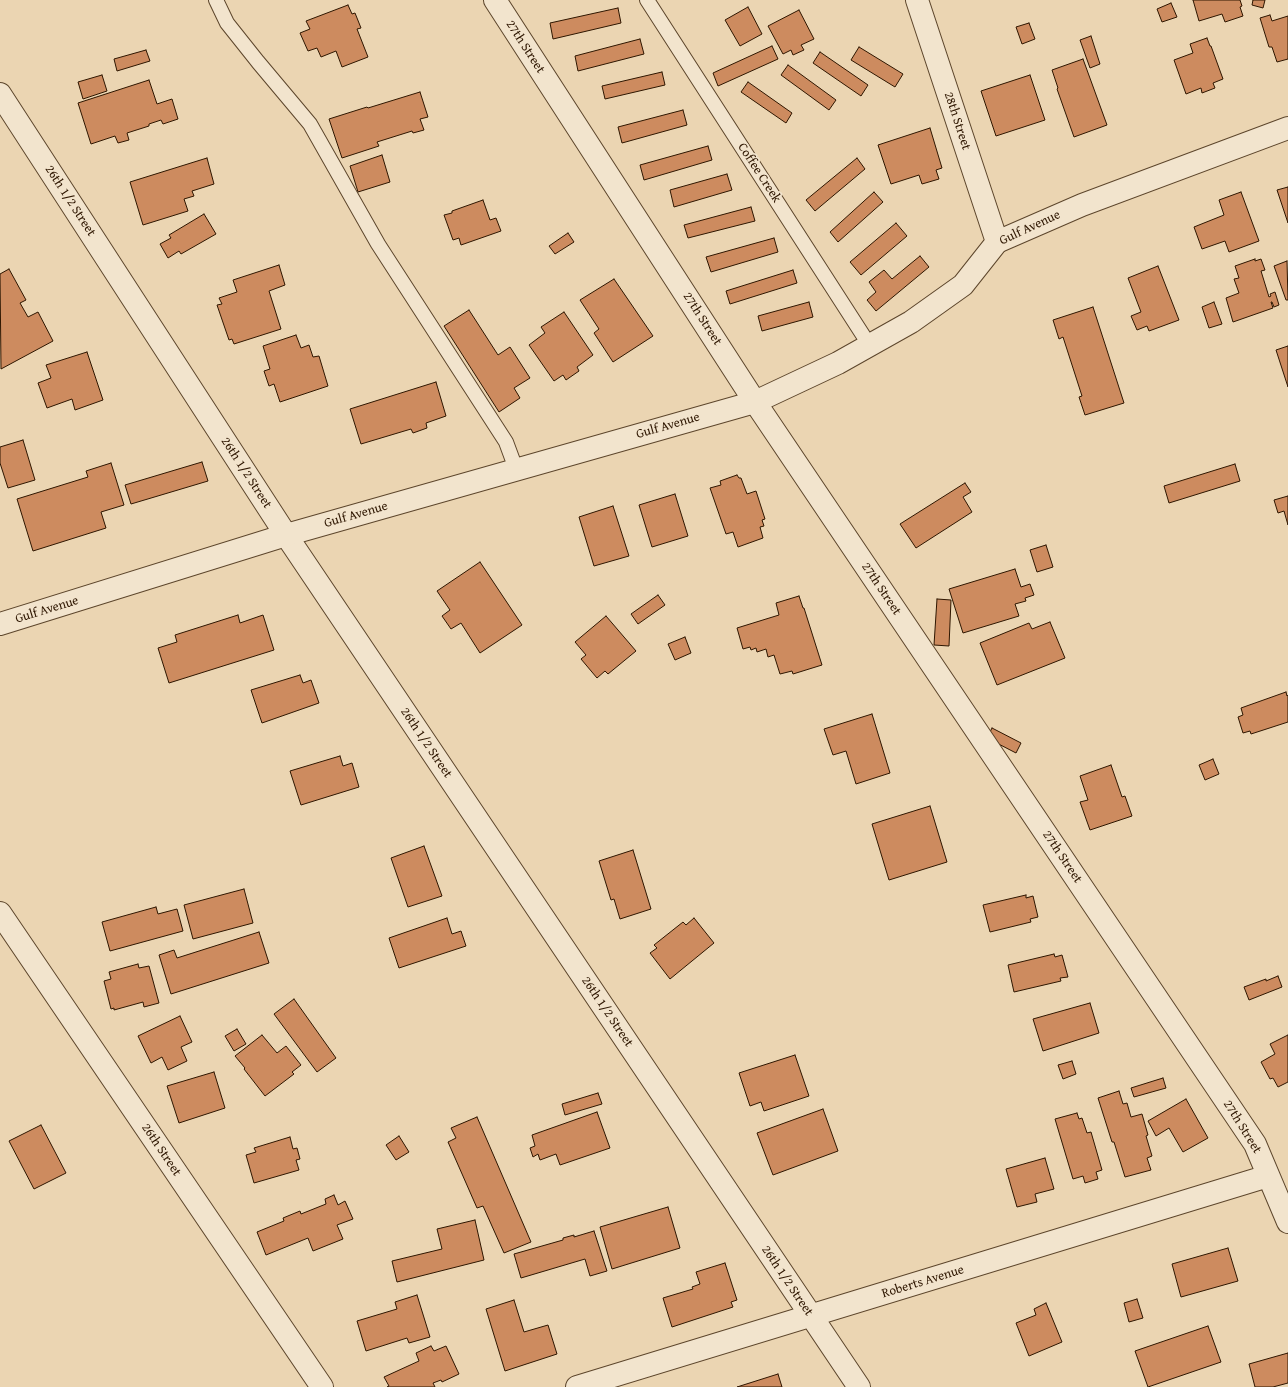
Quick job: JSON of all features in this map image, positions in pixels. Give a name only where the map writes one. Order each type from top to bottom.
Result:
[{"type":"street","name":"27th Street","points":[[495,0],[755,402],[1255,1144],[1268,1176]]},
{"type":"street","name":"28th Street","points":[[917,0],[997,242]]},
{"type":"street","name":"26th 1/2 Street","points":[[0,94],[286,535],[859,1387]]},
{"type":"street","name":"Gulf Avenue","points":[[0,624],[286,535],[755,402],[838,363],[911,322],[963,285],[997,242],[1082,205],[1288,128]]},
{"type":"street","name":"26th Street","points":[[0,913],[322,1387]]},
{"type":"street","points":[[1268,1176],[1288,1222]]},
{"type":"street","name":"Roberts Avenue","points":[[577,1387],[1268,1176]]},
{"type":"lane","points":[[216,0],[227,23],[310,124],[378,244],[506,442],[516,469]]},
{"type":"lane","name":"Coffee Creek","points":[[647,0],[870,346]]},
{"type":"building","points":[[1193,0],[1240,0],[1242,6],[1240,7],[1243,16],[1225,22],[1222,14],[1199,21]]},
{"type":"building","points":[[1253,0],[1265,0],[1263,8],[1252,5]]},
{"type":"building","points":[[1171,3],[1177,17],[1162,22],[1157,9]]},
{"type":"building","points":[[348,5],[352,14],[355,13],[361,28],[357,29],[368,57],[342,67],[336,51],[321,57],[317,48],[308,51],[300,33],[310,29],[306,21]]},
{"type":"building","points":[[748,7],[762,34],[740,46],[725,20]]},
{"type":"building","points":[[618,8],[621,23],[553,39],[550,23]]},
{"type":"building","points":[[799,10],[814,39],[801,45],[804,50],[793,55],[791,50],[783,54],[768,26]]},
{"type":"building","points":[[1270,15],[1272,21],[1288,16],[1288,59],[1277,62],[1272,47],[1269,47],[1260,18]]},
{"type":"building","points":[[1029,23],[1035,39],[1022,44],[1016,27]]},
{"type":"building","points":[[1091,36],[1100,64],[1090,68],[1080,40]]},
{"type":"building","points":[[1207,38],[1223,79],[1213,83],[1215,88],[1202,93],[1201,88],[1186,94],[1174,60],[1193,53],[1190,44]]},
{"type":"building","points":[[640,39],[644,54],[578,71],[575,56]]},
{"type":"building","points":[[772,46],[778,59],[718,86],[713,73]]},
{"type":"building","points":[[859,47],[903,74],[895,87],[851,60]]},
{"type":"building","points":[[146,50],[150,61],[117,71],[114,59]]},
{"type":"building","points":[[820,52],[868,85],[861,96],[813,63]]},
{"type":"building","points":[[1083,59],[1107,125],[1074,137],[1052,70]]},
{"type":"building","points":[[788,65],[836,100],[829,110],[781,75]]},
{"type":"building","points":[[662,72],[665,85],[605,99],[602,86]]},
{"type":"building","points":[[102,75],[107,91],[83,99],[78,82]]},
{"type":"building","points":[[1030,75],[1045,120],[996,136],[981,91]]},
{"type":"building","points":[[149,80],[157,104],[172,99],[178,119],[163,124],[161,120],[149,124],[149,126],[127,133],[129,140],[118,143],[115,136],[91,144],[78,103]]},
{"type":"building","points":[[748,82],[792,113],[786,123],[741,92]]},
{"type":"building","points":[[420,92],[428,117],[420,119],[424,130],[413,133],[412,131],[377,142],[379,146],[342,158],[329,119]]},
{"type":"building","points":[[683,110],[687,125],[622,143],[618,127]]},
{"type":"building","points":[[930,128],[942,168],[936,170],[939,179],[922,184],[919,175],[891,184],[878,145]]},
{"type":"building","points":[[708,146],[712,160],[644,180],[640,165]]},
{"type":"building","points":[[382,155],[390,182],[358,192],[350,166]]},
{"type":"building","points":[[207,158],[214,184],[192,191],[194,196],[184,199],[188,211],[143,225],[130,182]]},
{"type":"building","points":[[857,158],[865,169],[815,211],[806,200]]},
{"type":"building","points":[[727,174],[732,190],[674,207],[670,190]]},
{"type":"building","points":[[1288,187],[1288,223],[1277,190]]},
{"type":"building","points":[[874,192],[883,202],[838,242],[830,232]]},
{"type":"building","points":[[1241,192],[1259,241],[1229,252],[1225,241],[1202,249],[1194,227],[1224,215],[1219,200]]},
{"type":"building","points":[[483,200],[490,220],[496,218],[501,231],[461,245],[459,238],[453,240],[444,215]]},
{"type":"building","points":[[751,207],[755,221],[688,238],[684,225]]},
{"type":"building","points":[[204,214],[216,234],[181,254],[179,251],[168,258],[160,244],[171,238],[169,235]]},
{"type":"building","points":[[896,223],[907,236],[861,275],[850,262]]},
{"type":"building","points":[[568,233],[574,242],[555,254],[549,246]]},
{"type":"building","points":[[774,238],[778,252],[711,272],[706,257]]},
{"type":"building","points":[[920,256],[929,267],[876,311],[867,300],[876,292],[869,282],[884,270],[892,279]]},
{"type":"building","points":[[1255,259],[1255,261],[1261,259],[1265,270],[1261,271],[1269,297],[1271,296],[1270,294],[1275,292],[1279,305],[1274,307],[1271,302],[1273,308],[1233,322],[1226,298],[1239,293],[1234,279],[1239,278],[1235,266]]},
{"type":"building","points":[[1287,261],[1288,300],[1286,300],[1274,266]]},
{"type":"building","points":[[279,265],[285,285],[269,291],[281,329],[234,344],[232,339],[229,340],[217,305],[222,304],[219,298],[237,292],[233,280]]},
{"type":"building","points":[[1158,266],[1179,320],[1149,331],[1147,326],[1137,330],[1131,316],[1141,312],[1128,278]]},
{"type":"building","points":[[9,269],[26,300],[20,303],[28,317],[38,312],[53,341],[1,369],[0,274]]},
{"type":"building","points":[[793,270],[797,283],[730,304],[726,291]]},
{"type":"building","points":[[614,279],[653,336],[613,362],[594,333],[599,329],[580,300]]},
{"type":"building","points":[[809,302],[813,317],[762,331],[758,316]]},
{"type":"building","points":[[1214,302],[1222,324],[1209,328],[1202,307]]},
{"type":"building","points":[[1093,307],[1124,403],[1085,415],[1079,397],[1082,396],[1063,337],[1059,339],[1053,320]]},
{"type":"building","points":[[469,310],[498,355],[510,347],[530,378],[514,388],[520,398],[499,412],[444,326]]},
{"type":"building","points":[[564,312],[593,355],[577,367],[579,371],[566,380],[563,375],[554,381],[529,345],[545,333],[541,327]]},
{"type":"building","points":[[296,335],[301,348],[309,345],[313,357],[319,356],[328,386],[280,402],[274,384],[269,386],[264,371],[270,369],[263,346]]},
{"type":"building","points":[[1288,346],[1288,387],[1276,350]]},
{"type":"building","points":[[87,352],[103,400],[75,410],[72,399],[47,408],[38,383],[51,378],[46,365]]},
{"type":"building","points":[[436,382],[446,416],[426,423],[427,428],[413,433],[411,429],[361,444],[350,409]]},
{"type":"building","points":[[23,440],[35,480],[8,488],[0,463],[0,447]]},
{"type":"building","points":[[202,462],[208,481],[131,504],[125,485]]},
{"type":"building","points":[[111,463],[124,505],[101,512],[106,528],[33,551],[17,499],[88,477],[86,471]]},
{"type":"building","points":[[1235,464],[1240,481],[1169,503],[1164,486]]},
{"type":"building","points":[[737,475],[741,478],[747,494],[756,491],[765,519],[762,520],[764,526],[760,527],[763,538],[738,547],[733,532],[726,534],[710,488],[721,485],[720,481]]},
{"type":"building","points":[[965,483],[971,492],[963,497],[972,512],[916,548],[900,524]]},
{"type":"building","points":[[675,494],[688,536],[652,547],[639,505]]},
{"type":"building","points":[[1288,496],[1288,525],[1284,511],[1278,513],[1274,500]]},
{"type":"building","points":[[613,506],[629,556],[594,566],[579,517]]},
{"type":"building","points":[[1046,545],[1053,567],[1037,572],[1030,550]]},
{"type":"building","points":[[480,562],[522,625],[480,653],[461,623],[451,629],[442,616],[450,610],[437,591]]},
{"type":"building","points":[[1015,569],[1021,587],[1030,584],[1034,595],[1025,598],[1026,601],[1015,604],[1019,616],[963,633],[949,589]]},
{"type":"building","points":[[658,595],[665,605],[638,624],[631,614]]},
{"type":"building","points":[[799,596],[822,665],[793,674],[792,671],[780,674],[774,655],[768,657],[766,649],[757,652],[756,648],[751,650],[750,647],[743,649],[737,628],[779,615],[776,603]]},
{"type":"building","points":[[937,599],[951,600],[949,646],[934,645]]},
{"type":"building","points":[[238,615],[240,623],[263,615],[274,650],[169,683],[158,648],[177,642],[175,635]]},
{"type":"building","points":[[606,616],[636,651],[608,674],[605,671],[597,678],[581,659],[586,655],[575,642]]},
{"type":"building","points":[[1050,622],[1065,658],[997,685],[980,643],[1029,623],[1032,629]]},
{"type":"building","points":[[685,637],[691,653],[675,660],[668,644]]},
{"type":"building","points":[[300,675],[303,683],[311,680],[319,703],[262,723],[251,690]]},
{"type":"building","points":[[1286,692],[1287,696],[1288,695],[1288,722],[1251,734],[1250,731],[1243,733],[1238,717],[1243,715],[1241,708]]},
{"type":"building","points":[[872,714],[890,773],[856,784],[846,751],[833,755],[824,729]]},
{"type":"building","points":[[992,728],[1021,743],[1016,753],[987,738]]},
{"type":"building","points":[[340,756],[343,766],[352,763],[359,787],[301,805],[290,771]]},
{"type":"building","points":[[1213,759],[1219,774],[1205,780],[1199,765]]},
{"type":"building","points":[[1111,765],[1122,797],[1125,796],[1132,816],[1090,830],[1080,802],[1088,800],[1080,776]]},
{"type":"building","points":[[930,806],[947,862],[889,880],[872,824]]},
{"type":"building","points":[[424,846],[442,896],[408,907],[391,858]]},
{"type":"building","points":[[633,850],[651,909],[620,919],[614,899],[611,900],[599,861]]},
{"type":"building","points":[[244,889],[253,923],[193,939],[184,905]]},
{"type":"building","points":[[1026,895],[1026,898],[1033,896],[1038,917],[1030,919],[1031,922],[990,932],[983,905]]},
{"type":"building","points":[[156,907],[158,914],[177,909],[183,931],[110,951],[102,922]]},
{"type":"building","points":[[447,918],[452,934],[461,931],[466,946],[399,968],[389,938]]},
{"type":"building","points":[[694,918],[714,943],[670,979],[650,953],[657,948],[654,945],[683,922],[686,925]]},
{"type":"building","points":[[259,932],[269,963],[171,994],[159,955],[174,950],[177,958]]},
{"type":"building","points":[[1054,954],[1055,957],[1062,955],[1068,977],[1060,978],[1061,981],[1014,992],[1008,965]]},
{"type":"building","points":[[138,964],[139,968],[149,966],[159,1003],[144,1007],[143,1002],[114,1010],[114,1008],[111,1009],[104,981],[111,979],[109,972]]},
{"type":"building","points":[[1278,976],[1282,987],[1249,1000],[1244,987]]},
{"type":"building","points":[[294,999],[336,1058],[317,1072],[274,1014]]},
{"type":"building","points":[[1090,1003],[1099,1033],[1043,1051],[1033,1019]]},
{"type":"building","points":[[180,1016],[192,1042],[181,1047],[187,1061],[168,1070],[162,1057],[151,1063],[138,1036]]},
{"type":"building","points":[[237,1029],[246,1044],[234,1051],[225,1036]]},
{"type":"building","points":[[262,1035],[277,1053],[286,1046],[301,1065],[292,1072],[294,1074],[265,1096],[235,1056]]},
{"type":"building","points":[[1288,1035],[1288,1082],[1278,1087],[1273,1078],[1270,1079],[1261,1062],[1275,1054],[1270,1044]]},
{"type":"building","points":[[795,1055],[809,1096],[764,1111],[761,1102],[750,1106],[739,1073]]},
{"type":"building","points":[[1072,1061],[1076,1074],[1063,1079],[1058,1065]]},
{"type":"building","points":[[214,1072],[225,1108],[179,1123],[167,1086]]},
{"type":"building","points":[[1163,1078],[1166,1088],[1134,1097],[1131,1088]]},
{"type":"building","points":[[1119,1091],[1123,1104],[1127,1103],[1131,1117],[1142,1114],[1148,1135],[1146,1136],[1152,1156],[1147,1158],[1151,1170],[1125,1177],[1098,1098]]},
{"type":"building","points":[[598,1093],[602,1104],[565,1115],[562,1104]]},
{"type":"building","points":[[1186,1099],[1208,1138],[1183,1152],[1169,1128],[1156,1136],[1148,1121]]},
{"type":"building","points":[[823,1109],[838,1151],[773,1175],[757,1133]]},
{"type":"building","points":[[597,1112],[610,1148],[560,1165],[556,1154],[540,1160],[538,1154],[533,1157],[530,1148],[535,1146],[532,1135]]},
{"type":"building","points":[[1077,1113],[1079,1119],[1082,1118],[1087,1133],[1091,1132],[1102,1170],[1096,1172],[1098,1179],[1085,1183],[1083,1176],[1073,1179],[1055,1119]]},
{"type":"building","points":[[477,1117],[531,1242],[504,1253],[483,1206],[477,1208],[448,1142],[456,1138],[451,1128]]},
{"type":"building","points":[[41,1125],[66,1173],[34,1189],[9,1141]]},
{"type":"building","points":[[399,1136],[409,1152],[396,1160],[386,1145]]},
{"type":"building","points":[[290,1137],[293,1149],[297,1148],[300,1159],[296,1160],[299,1170],[254,1183],[246,1155],[256,1152],[254,1148]]},
{"type":"building","points":[[1045,1158],[1054,1189],[1035,1194],[1037,1202],[1017,1207],[1006,1169]]},
{"type":"building","points":[[334,1195],[338,1205],[345,1201],[353,1219],[337,1225],[343,1239],[313,1251],[308,1238],[266,1255],[257,1232],[284,1221],[283,1218],[300,1211],[301,1214],[326,1204],[325,1199]]},
{"type":"building","points":[[668,1207],[680,1248],[612,1269],[600,1227]]},
{"type":"building","points":[[475,1220],[484,1260],[397,1282],[392,1261],[442,1249],[437,1229]]},
{"type":"building","points":[[594,1231],[607,1271],[590,1276],[585,1259],[521,1278],[514,1254],[563,1240],[563,1238],[574,1235],[574,1237]]},
{"type":"building","points":[[1228,1248],[1238,1281],[1181,1297],[1172,1264]]},
{"type":"building","points":[[725,1263],[737,1300],[731,1302],[733,1307],[672,1327],[663,1298],[693,1289],[692,1287],[700,1284],[696,1272]]},
{"type":"building","points":[[417,1295],[430,1337],[409,1343],[407,1338],[366,1351],[357,1321],[397,1309],[395,1302]]},
{"type":"building","points":[[1137,1299],[1143,1318],[1129,1322],[1124,1303]]},
{"type":"building","points":[[514,1300],[524,1332],[548,1325],[557,1354],[505,1371],[486,1309]]},
{"type":"building","points":[[1046,1303],[1062,1342],[1029,1356],[1016,1323],[1036,1315],[1034,1309]]},
{"type":"building","points":[[1208,1326],[1221,1362],[1148,1387],[1135,1351]]},
{"type":"building","points":[[431,1346],[434,1351],[446,1346],[459,1374],[442,1382],[441,1380],[433,1383],[435,1387],[387,1387],[389,1386],[384,1377],[419,1361],[416,1353]]},
{"type":"building","points":[[1288,1353],[1288,1383],[1273,1387],[1255,1387],[1249,1364]]},
{"type":"building","points":[[778,1374],[782,1387],[737,1387]]}]
